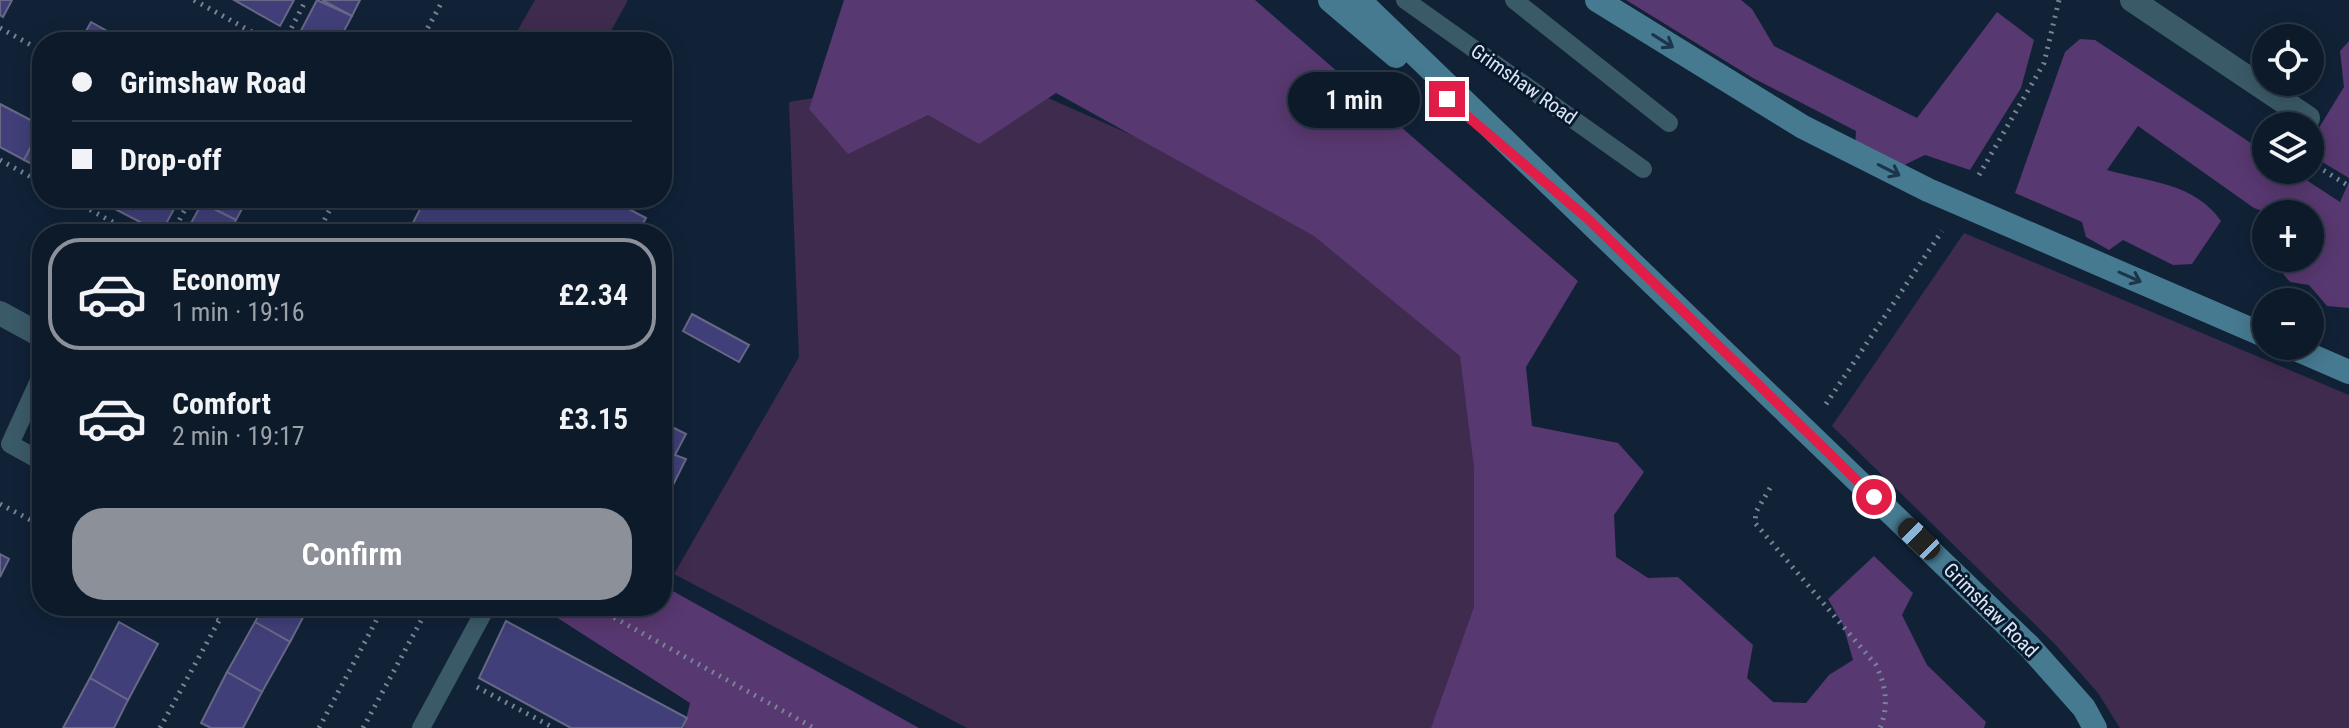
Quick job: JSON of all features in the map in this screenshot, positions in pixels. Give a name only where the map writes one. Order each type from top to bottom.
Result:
[{"type":"main road","points":[[1330,0],[1587,218]]},
{"type":"main road","name":"Grimshaw Road","points":[[1359,0],[2029,646],[2084,708],[2095,728]]},
{"type":"main road","points":[[1597,0],[1803,127],[1900,176],[2252,330]]},
{"type":"main road","points":[[2321,360],[2349,372]]},
{"type":"street","points":[[2132,0],[2299,112]]},
{"type":"street","points":[[0,313],[32,331]]},
{"type":"lane","name":"Grimshaw Road","points":[[1405,0],[1643,169]]},
{"type":"lane","points":[[1514,0],[1669,123]]},
{"type":"lane","points":[[32,396],[10,444],[32,456]]},
{"type":"lane","points":[[421,728],[482,616]]},
{"type":"path","points":[[194,0],[252,32]]},
{"type":"path","points":[[289,32],[306,0]]},
{"type":"path","points":[[425,32],[443,0]]},
{"type":"path","points":[[1979,175],[2044,63],[2059,0]]},
{"type":"path","points":[[0,28],[32,46]]},
{"type":"path","points":[[0,160],[32,178]]},
{"type":"path","points":[[2324,171],[2349,186]]},
{"type":"path","points":[[87,208],[116,224]]},
{"type":"path","points":[[1821,412],[1942,231]]},
{"type":"path","points":[[1770,488],[1756,512],[1755,523],[1876,665],[1884,682],[1886,703],[1880,728]]},
{"type":"path","points":[[0,504],[32,521]]},
{"type":"path","points":[[214,616],[220,619]]},
{"type":"path","points":[[160,728],[222,616]]},
{"type":"path","points":[[320,728],[379,616]]},
{"type":"path","points":[[363,728],[424,616]]},
{"type":"path","points":[[611,616],[814,728]]},
{"type":"path","points":[[451,672],[554,728]]},
{"type":"shaded area","points":[[535,0],[628,0],[610,32],[517,32]]},
{"type":"shaded area","points":[[844,0],[1255,0],[1578,281],[1526,367],[1532,426],[1618,443],[1644,472],[1614,515],[1616,557],[1648,578],[1678,577],[1753,645],[1747,678],[1773,702],[1806,703],[1829,675],[1853,660],[1843,625],[1828,599],[1874,556],[1913,593],[1902,615],[1927,665],[1986,722],[1984,728],[1431,728],[1474,607],[1474,468],[1460,356],[1314,236],[1056,93],[979,144],[928,115],[848,154],[809,109]]},
{"type":"shaded area","points":[[1626,0],[1741,0],[1752,9],[1774,46],[1917,118],[1997,12],[2034,40],[2021,88],[1970,170],[1925,155],[1898,168],[1855,148],[1856,131],[1753,78]]},
{"type":"shaded area","points":[[2080,39],[2095,40],[2252,144],[2252,184],[2312,184],[2340,202],[2349,182],[2349,308],[2327,306],[2324,288],[2290,282],[2282,272],[2324,272],[2324,200],[2252,200],[2252,207],[2138,126],[2107,170],[2185,191],[2210,208],[2221,221],[2192,264],[2173,265],[2123,240],[2109,250],[2086,237],[2082,222],[2015,193],[2065,52]]},
{"type":"shaded area","points":[[2349,41],[2349,178],[2324,163],[2324,120],[2344,87],[2340,51]]},
{"type":"shaded area","points":[[985,70],[1323,220],[1470,349],[1486,604],[1442,728],[967,728],[674,574],[799,357],[789,102]]},
{"type":"shaded area","points":[[1964,233],[2252,354],[2252,360],[2266,360],[2349,395],[2349,728],[2120,728],[2098,693],[2054,643],[1832,426]]},
{"type":"shaded area","points":[[672,591],[919,728],[684,728],[690,703],[555,616],[672,616]]},
{"type":"building","points":[[0,0],[12,0],[3,17],[0,15]]},
{"type":"building","points":[[234,0],[294,0],[280,26]]},
{"type":"building","points":[[317,0],[352,16],[343,32],[300,32]]},
{"type":"building","points":[[322,0],[360,0],[352,16]]},
{"type":"building","points":[[91,22],[109,32],[86,32]]},
{"type":"building","points":[[0,104],[32,121],[32,145],[24,160],[0,147]]},
{"type":"building","points":[[32,145],[32,164],[24,160]]},
{"type":"building","points":[[175,208],[166,224],[144,224],[115,209]]},
{"type":"building","points":[[199,208],[212,208],[236,220],[234,224],[190,224]]},
{"type":"building","points":[[212,208],[243,208],[236,220]]},
{"type":"building","points":[[421,208],[627,208],[646,218],[643,224],[412,224]]},
{"type":"building","points":[[692,314],[749,345],[739,362],[683,331]]},
{"type":"building","points":[[672,427],[686,434],[675,455],[686,459],[672,487]]},
{"type":"building","points":[[0,554],[9,559],[0,577]]},
{"type":"building","points":[[258,616],[304,616],[290,642],[255,622]]},
{"type":"building","points":[[506,621],[687,718],[682,728],[571,728],[479,678]]},
{"type":"building","points":[[119,622],[158,644],[128,700],[90,678]]},
{"type":"building","points":[[255,622],[290,642],[262,692],[227,672]]},
{"type":"building","points":[[227,672],[262,692],[243,728],[211,728],[201,723]]},
{"type":"building","points":[[90,678],[128,700],[114,728],[63,728]]},
{"type":"route","points":[[1447,99],[1587,218],[1874,497]]}]
